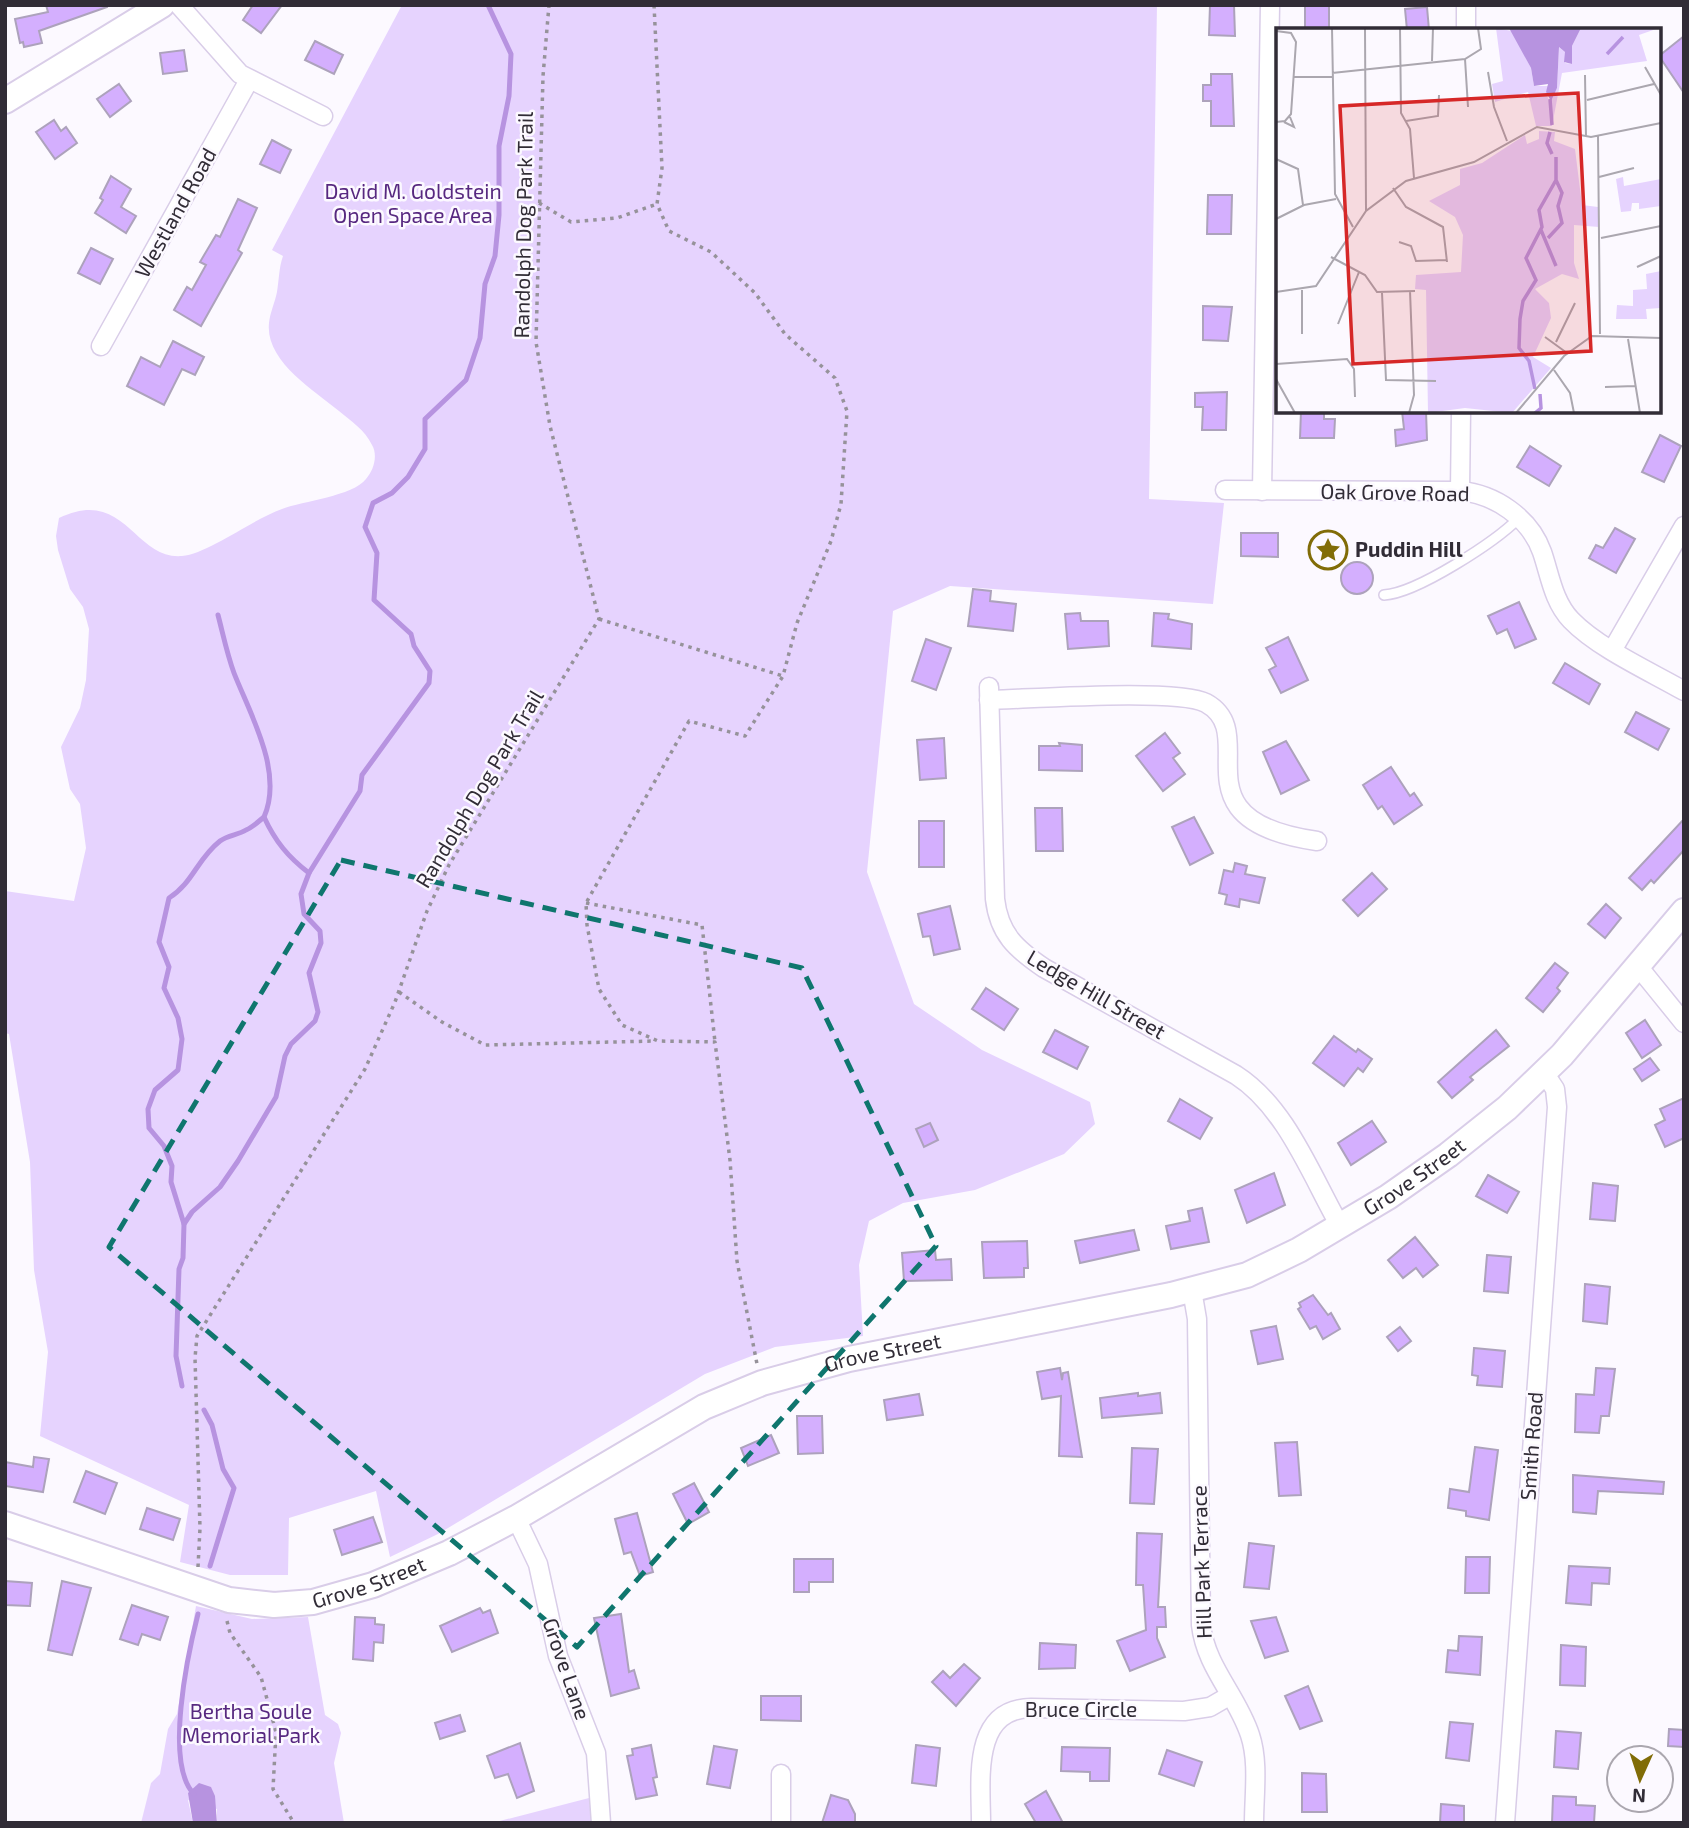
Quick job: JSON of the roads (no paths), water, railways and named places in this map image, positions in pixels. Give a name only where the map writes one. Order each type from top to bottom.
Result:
[{"type":"street","points":[[5,101],[162,5]]},
{"type":"street","points":[[178,5],[225,61],[249,80],[323,116]]},
{"type":"street","points":[[1262,491],[1270,5]]},
{"type":"street","points":[[1466,5],[1466,28]]},
{"type":"street","name":"Westland Road","points":[[102,346],[249,80]]},
{"type":"street","points":[[1460,491],[1461,413]]},
{"type":"street","name":"Oak Grove Road","points":[[1225,490],[1460,491],[1486,497],[1519,518],[1536,540],[1555,595],[1567,615],[1583,630],[1684,691]]},
{"type":"street","points":[[1613,649],[1684,526]]},
{"type":"street","name":"Ledge Hill Street","points":[[1317,841],[1272,832],[1252,822],[1238,808],[1230,791],[1223,726],[1206,703],[1161,696],[989,693],[995,892],[999,925],[1005,935],[1022,953],[1044,968],[1236,1075],[1257,1090],[1281,1121],[1340,1226]]},
{"type":"street","name":"Grove Street","points":[[5,1524],[195,1589],[248,1604],[288,1605],[326,1599],[408,1572],[516,1518],[697,1412],[762,1383],[849,1359],[1192,1290],[1274,1263],[1340,1226],[1448,1155],[1545,1074],[1684,911]]},
{"type":"street","points":[[1637,965],[1684,1023]]},
{"type":"street","name":"Smith Road","points":[[1505,1823],[1557,1107],[1555,1089],[1545,1074]]},
{"type":"street","name":"Hill Park Terrace","points":[[1192,1290],[1197,1331],[1201,1625],[1206,1653],[1247,1727],[1253,1747],[1254,1823]]},
{"type":"street","name":"Grove Lane","points":[[516,1518],[538,1564],[558,1656],[596,1753],[601,1823]]},
{"type":"street","name":"Bruce Circle","points":[[981,1823],[984,1744],[992,1726],[1007,1713],[1031,1708],[1184,1711],[1210,1707],[1229,1696]]},
{"type":"street","points":[[781,1774],[781,1823]]},
{"type":"lane","points":[[1384,594],[1409,589],[1472,553],[1519,518]]},
{"type":"waterway","points":[[182,1386],[176,1356],[179,1269],[183,1258],[184,1224],[192,1212],[220,1187],[238,1161],[276,1097],[285,1056],[291,1044],[315,1021],[318,1012],[309,973],[321,943],[320,931],[304,914],[301,894],[309,873],[360,791],[362,775],[429,683],[430,671],[414,646],[411,634],[374,600],[377,553],[365,527],[373,503],[392,493],[408,477],[425,449],[425,419],[466,380],[480,338],[485,284],[495,256],[499,215],[499,146],[509,96],[511,54],[488,5]]},
{"type":"waterway","points":[[218,615],[232,666],[268,762],[269,800],[264,817],[283,848],[309,873]]},
{"type":"waterway","points":[[184,1224],[171,1182],[172,1166],[164,1146],[149,1128],[148,1109],[155,1090],[178,1070],[182,1039],[178,1018],[164,988],[169,967],[159,942],[169,898],[184,885],[220,841],[249,829],[264,817]]},
{"type":"waterway","points":[[204,1410],[212,1425],[223,1469],[234,1488],[210,1566]]},
{"type":"waterway","points":[[194,1794],[185,1779],[179,1734],[184,1680],[198,1614]]},
{"type":"place","name":"Puddin Hill","points":[[1328,550]]},
{"type":"park label","name":"David M. Goldstein Open Space Area","points":[[413,204]]},
{"type":"park label","name":"Bertha Soule Memorial Park","points":[[251,1724]]}]
